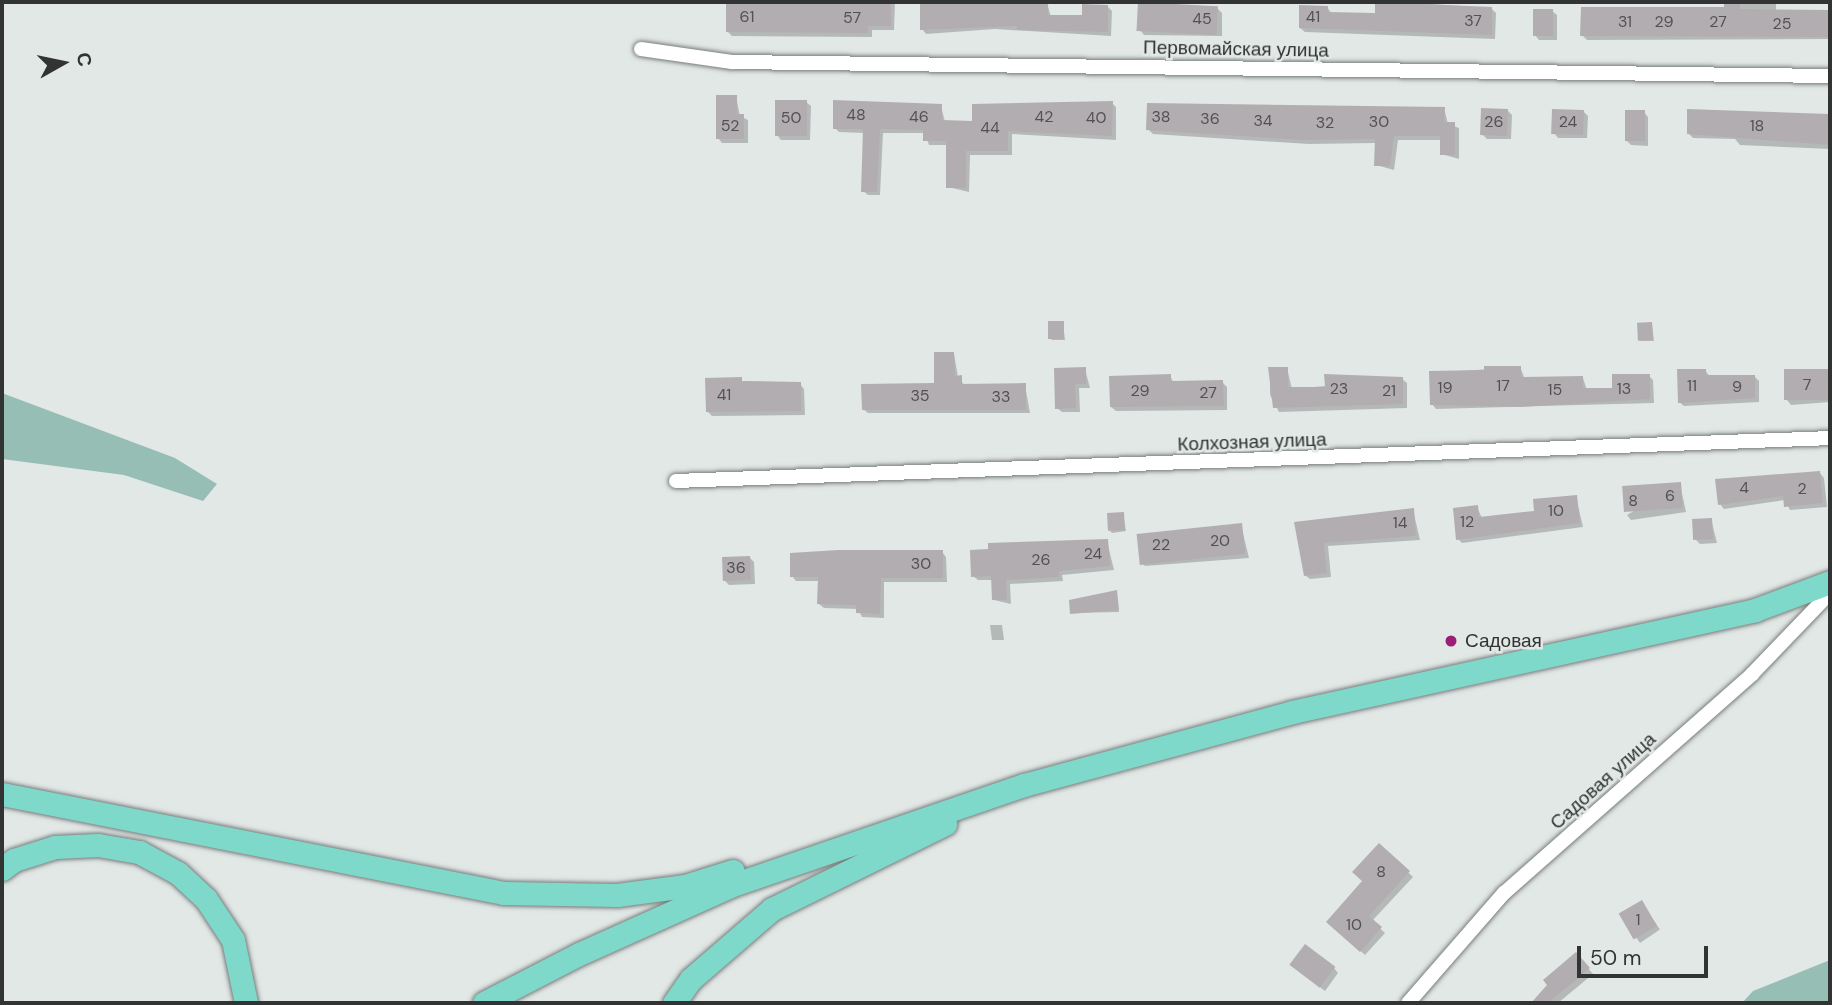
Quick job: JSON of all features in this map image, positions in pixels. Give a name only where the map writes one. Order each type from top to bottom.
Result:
[{"type":"main road","points":[[484,1003],[579,954],[730,886],[952,808],[1292,712],[1755,610],[1830,582]]},
{"type":"main road","points":[[674,1003],[691,979],[772,909],[1024,786]]},
{"type":"main road","points":[[2,794],[505,893],[617,895],[685,886],[864,830],[952,808]]},
{"type":"main road","points":[[2,869],[15,860],[55,847],[98,845],[139,852],[178,873],[206,899],[233,940],[246,1003]]},
{"type":"street","name":"Первомайская улица","points":[[641,49],[732,62],[1830,76]]},
{"type":"street","name":"Колхозная улица","points":[[676,481],[1830,438]]},
{"type":"street","name":"Садовая улица","points":[[1408,1003],[1504,893],[1752,674],[1830,593]]},
{"type":"green space","points":[[2,393],[175,458],[217,484],[203,501],[124,475],[2,459]]},
{"type":"green space","points":[[1830,960],[1830,1003],[1742,1003],[1753,991]]},
{"type":"building","points":[[726,2],[891,2],[891,26],[868,26],[868,33],[726,32]]},
{"type":"building","points":[[920,2],[1048,2],[1048,15],[1082,15],[1082,4],[1108,5],[1108,32],[1017,30],[1017,26],[920,30]]},
{"type":"building","points":[[1138,2],[1218,6],[1216,35],[1136,31]]},
{"type":"building","points":[[1375,2],[1492,7],[1492,35],[1299,28],[1299,5],[1328,6],[1328,12],[1375,13]]},
{"type":"building","points":[[1724,2],[1740,2],[1740,9],[1830,10],[1830,37],[1580,36],[1581,7],[1724,7]]},
{"type":"building","points":[[1533,9],[1553,9],[1553,36],[1533,36]]},
{"type":"building","points":[[716,95],[737,95],[737,114],[744,114],[744,139],[716,139]]},
{"type":"building","points":[[775,100],[807,100],[807,136],[775,136]]},
{"type":"building","points":[[833,100],[942,104],[942,120],[972,121],[972,104],[1113,101],[1112,136],[1008,131],[1008,151],[966,151],[966,188],[946,188],[946,141],[923,141],[923,130],[880,129],[877,192],[861,192],[863,129],[833,129]]},
{"type":"building","points":[[1147,103],[1445,107],[1444,122],[1455,122],[1455,155],[1440,155],[1440,136],[1394,136],[1390,166],[1374,166],[1375,139],[1303,140],[1146,130]]},
{"type":"building","points":[[1481,108],[1508,109],[1507,136],[1480,135]]},
{"type":"building","points":[[1552,109],[1584,110],[1583,135],[1551,134]]},
{"type":"building","points":[[1687,109],[1830,114],[1830,145],[1687,134]]},
{"type":"building","points":[[1625,110],[1645,110],[1645,141],[1625,141]]},
{"type":"building","points":[[1048,321],[1064,321],[1064,339],[1048,339]]},
{"type":"building","points":[[1652,322],[1653,340],[1638,341],[1637,323]]},
{"type":"building","points":[[934,352],[954,352],[955,376],[962,375],[962,384],[1026,383],[1026,410],[862,410],[861,384],[934,383]]},
{"type":"building","points":[[1484,366],[1521,366],[1521,377],[1583,376],[1583,388],[1612,388],[1612,374],[1650,374],[1650,399],[1521,407],[1430,405],[1429,371],[1484,370]]},
{"type":"building","points":[[1086,367],[1086,384],[1075,384],[1076,408],[1055,409],[1054,368]]},
{"type":"building","points":[[1268,367],[1288,367],[1288,387],[1325,387],[1324,374],[1403,377],[1403,404],[1273,408]]},
{"type":"building","points":[[1677,369],[1706,369],[1706,375],[1755,375],[1755,398],[1678,403]]},
{"type":"building","points":[[1784,369],[1830,369],[1830,400],[1784,400]]},
{"type":"building","points":[[1171,374],[1171,381],[1223,380],[1224,406],[1110,407],[1109,376]]},
{"type":"building","points":[[742,377],[742,381],[801,382],[801,411],[706,412],[705,378]]},
{"type":"building","points":[[1820,471],[1823,503],[1784,507],[1783,496],[1718,505],[1715,479]]},
{"type":"building","points":[[1681,482],[1683,508],[1624,512],[1622,486]]},
{"type":"building","points":[[1577,495],[1580,523],[1456,540],[1453,508],[1478,505],[1479,517],[1534,511],[1533,499]]},
{"type":"building","points":[[1414,508],[1416,536],[1324,543],[1327,573],[1304,576],[1294,522]]},
{"type":"building","points":[[1124,512],[1125,530],[1108,531],[1107,513]]},
{"type":"building","points":[[1712,518],[1713,539],[1693,540],[1692,519]]},
{"type":"building","points":[[1242,523],[1245,554],[1140,565],[1137,534]]},
{"type":"building","points":[[1108,539],[1110,566],[1059,571],[1059,577],[1006,580],[1007,600],[992,600],[991,576],[971,577],[970,550],[988,549],[988,543]]},
{"type":"building","points":[[943,550],[943,578],[881,578],[880,614],[856,613],[856,605],[817,604],[818,577],[790,577],[790,553]]},
{"type":"building","points":[[750,556],[751,580],[723,581],[722,557]]},
{"type":"building","points":[[1117,590],[1119,610],[1070,614],[1069,600]]},
{"type":"building","points":[[1379,843],[1410,871],[1369,916],[1382,927],[1360,952],[1326,922],[1362,881],[1352,872]]},
{"type":"building","points":[[1642,900],[1657,926],[1634,939],[1619,914]]},
{"type":"building","points":[[1305,944],[1335,967],[1320,988],[1289,965]]},
{"type":"building","points":[[1576,952],[1590,968],[1548,1003],[1531,1003],[1547,985],[1543,980]]},
{"type":"place","name":"Садовая","points":[[1451,641]]}]
